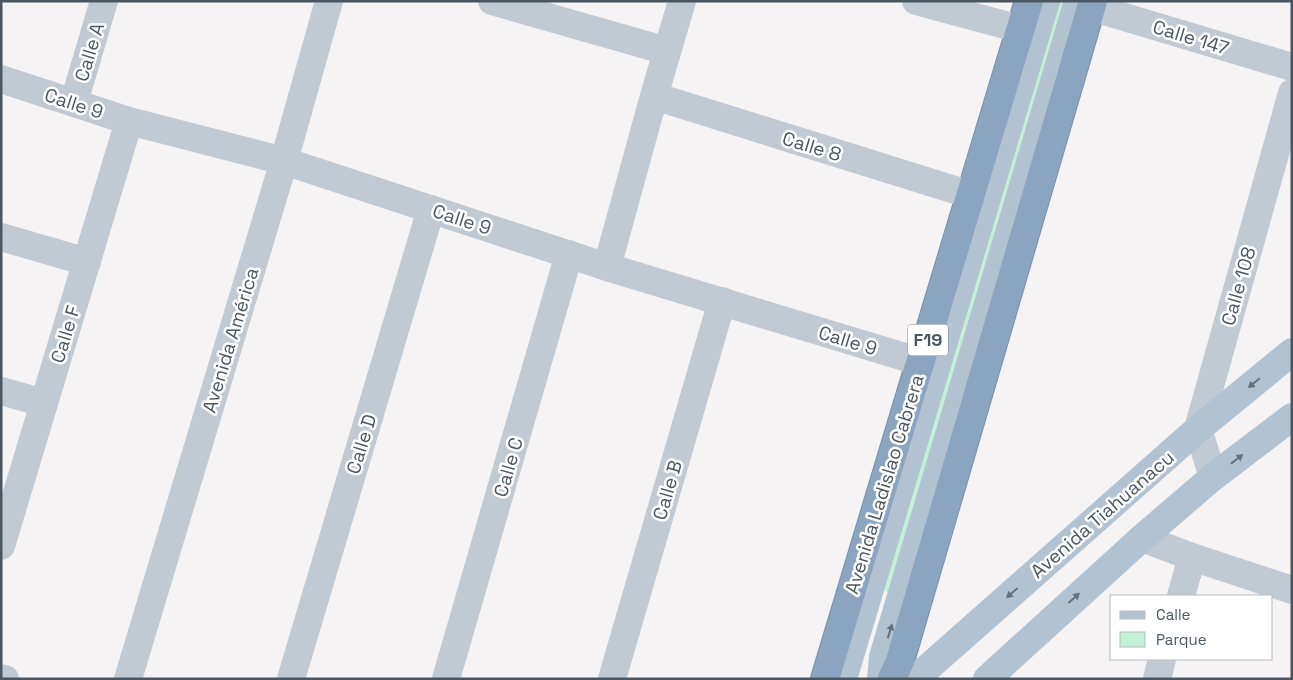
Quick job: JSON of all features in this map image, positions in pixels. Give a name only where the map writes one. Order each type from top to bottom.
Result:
[{"type":"highway","name":"Avenida Ladislao Cabrera","points":[[825,679],[1029,1]]},
{"type":"highway","points":[[892,679],[900,661],[1087,3]]},
{"type":"main road","name":"Avenida Ladislao Cabrera","points":[[843,679],[1046,1]]},
{"type":"main road","name":"F19","points":[[881,679],[882,657],[1087,3]]},
{"type":"main road","name":"Avenida Tiahuanacu","points":[[915,679],[1198,429],[1292,352]]},
{"type":"main road","points":[[987,679],[1142,538],[1214,477],[1292,417]]},
{"type":"street","name":"Calle A","points":[[74,102],[104,1]]},
{"type":"street","name":"Avenida América","points":[[128,679],[284,160],[329,1]]},
{"type":"street","points":[[492,1],[667,51]]},
{"type":"street","points":[[607,267],[682,1]]},
{"type":"street","points":[[916,1],[1020,29]]},
{"type":"street","name":"Calle 147","points":[[1087,3],[1292,67]]},
{"type":"street","name":"Calle 9","points":[[1,79],[129,121],[284,160],[607,267],[921,362]]},
{"type":"street","name":"Calle 108","points":[[1198,429],[1292,93]]},
{"type":"street","name":"Calle 8","points":[[654,96],[971,196]]},
{"type":"street","name":"Calle F","points":[[1,546],[129,121]]},
{"type":"street","name":"Calle D","points":[[291,679],[431,209]]},
{"type":"street","points":[[1,237],[87,262]]},
{"type":"street","name":"Calle C","points":[[446,679],[569,254]]},
{"type":"street","name":"Calle B","points":[[612,679],[722,301]]},
{"type":"street","points":[[1,391],[44,403]]},
{"type":"street","points":[[1198,429],[1214,477]]},
{"type":"street","points":[[1142,538],[1192,557],[1292,590]]},
{"type":"street","points":[[1181,595],[1192,557]]},
{"type":"street","points":[[1157,679],[1162,660]]},
{"type":"green space","points":[[1054,1],[1074,1],[897,595],[878,589]]}]
